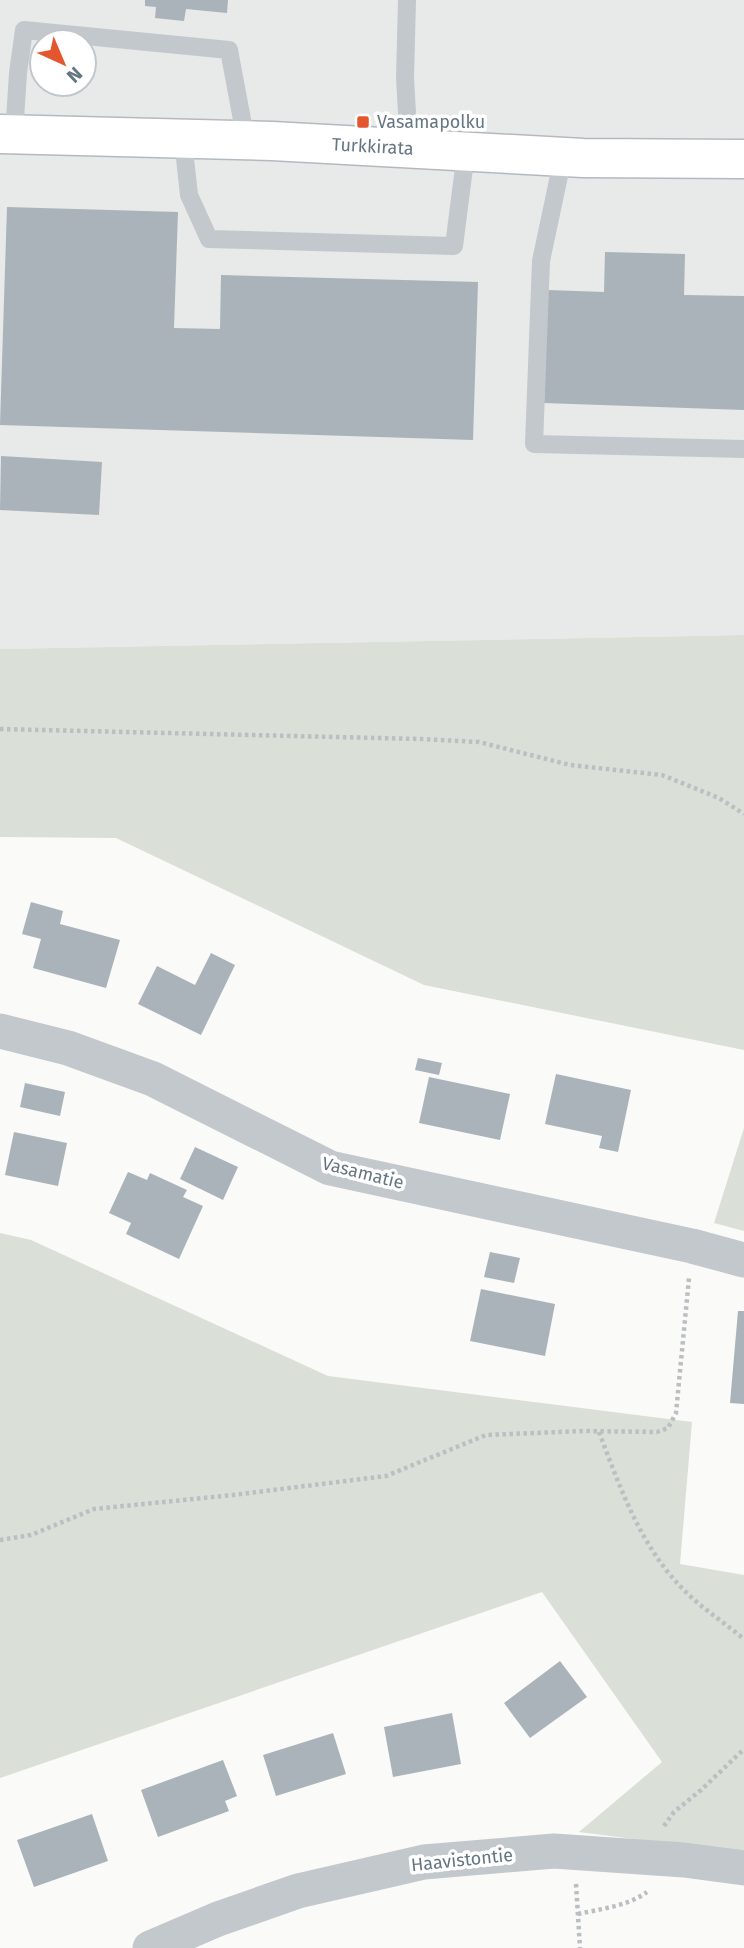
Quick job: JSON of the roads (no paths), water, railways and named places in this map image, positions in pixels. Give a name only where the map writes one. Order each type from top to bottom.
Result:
[{"type":"main road","name":"Turkkirata","points":[[7,135],[246,141],[563,157],[744,159]]},
{"type":"street","name":"Vasamatie","points":[[0,1031],[68,1048],[153,1079],[330,1168],[692,1245],[744,1260]]},
{"type":"street","name":"Haavistontie","points":[[150,1948],[218,1919],[298,1891],[424,1862],[575,1852],[744,1868]]},
{"type":"lane","points":[[407,0],[405,78],[409,148]]},
{"type":"lane","points":[[7,135],[24,30],[229,50],[246,141]]},
{"type":"lane","points":[[183,140],[189,195],[209,239],[454,246],[466,152]]},
{"type":"lane","points":[[563,157],[541,261],[534,444],[744,449]]},
{"type":"place","name":"Vasamapolku","points":[[363,122]]}]
